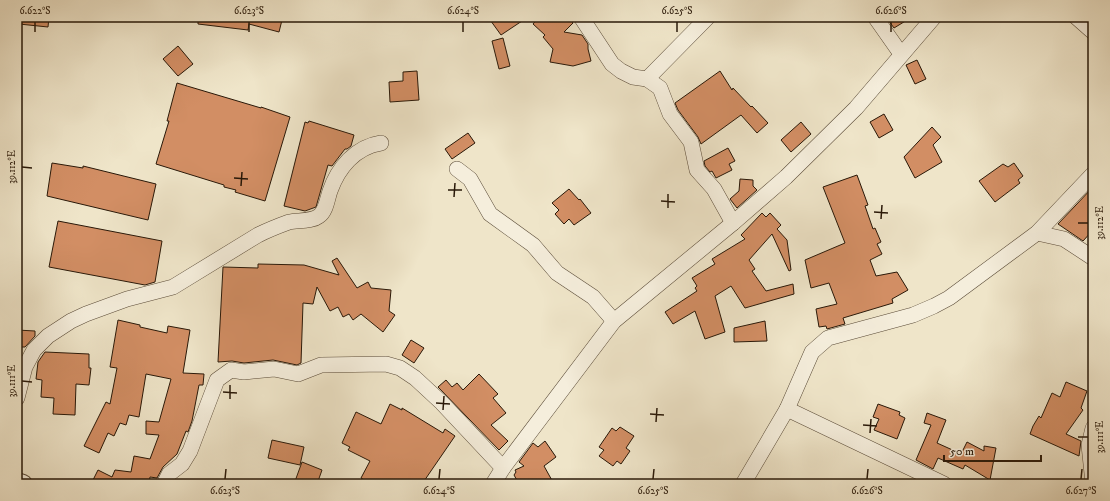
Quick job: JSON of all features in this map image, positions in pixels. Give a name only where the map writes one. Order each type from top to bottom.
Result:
[{"type":"street","points":[[581,17],[612,64],[621,71],[647,79],[660,88],[670,114],[691,142],[697,170],[714,189],[733,223]]},
{"type":"street","points":[[647,79],[708,17]]},
{"type":"street","points":[[875,17],[900,54]]},
{"type":"street","points":[[1076,17],[1093,32]]},
{"type":"street","points":[[493,484],[503,468],[614,321],[733,223],[786,177],[856,108],[927,20]]},
{"type":"street","points":[[17,398],[25,367],[34,350],[48,336],[71,321],[86,314],[127,299],[173,287],[272,228],[291,222],[318,218],[323,213],[336,177],[347,162],[360,150],[371,144],[381,143]]},
{"type":"street","points":[[457,168],[470,179],[490,214],[533,245],[557,273],[593,297],[614,321]]},
{"type":"street","points":[[743,484],[787,409],[812,352],[828,338],[913,315],[934,306],[979,276],[1037,233],[1093,174]]},
{"type":"street","points":[[1037,233],[1064,239],[1093,258]]},
{"type":"street","points":[[164,484],[169,474],[182,464],[190,451],[217,380],[231,370],[244,372],[274,369],[298,374],[321,365],[386,364],[400,368],[415,378],[442,403],[503,468]]},
{"type":"street","points":[[787,409],[940,483]]},
{"type":"street","points":[[1093,430],[1089,445],[1093,483]]},
{"type":"street","points":[[17,482],[23,484]]},
{"type":"building","points":[[19,17],[49,17],[48,27],[19,24]]},
{"type":"building","points":[[198,17],[269,17],[282,20],[279,32],[249,24],[248,30],[198,24]]},
{"type":"building","points":[[488,17],[528,17],[501,35]]},
{"type":"building","points":[[539,17],[568,17],[573,23],[564,32],[582,35],[588,44],[591,61],[573,66],[550,62],[553,49],[543,37],[545,35],[533,24]]},
{"type":"building","points":[[886,17],[912,17],[894,28]]},
{"type":"building","points":[[503,38],[510,66],[499,69],[492,41]]},
{"type":"building","points":[[178,46],[193,64],[178,76],[163,59]]},
{"type":"building","points":[[917,60],[926,79],[915,84],[906,65]]},
{"type":"building","points":[[417,71],[419,100],[390,102],[389,82],[403,81],[403,72]]},
{"type":"building","points":[[720,71],[732,90],[733,88],[768,123],[757,133],[741,115],[701,144],[698,137],[678,110],[675,103]]},
{"type":"building","points":[[177,83],[261,107],[290,117],[265,201],[235,192],[236,190],[224,187],[224,185],[156,164],[169,121],[167,121]]},
{"type":"building","points":[[884,114],[893,130],[879,138],[870,122]]},
{"type":"building","points":[[309,121],[354,135],[351,146],[345,149],[332,166],[328,165],[316,207],[305,211],[284,206],[305,122],[308,123]]},
{"type":"building","points":[[801,122],[811,134],[791,152],[781,140]]},
{"type":"building","points":[[932,127],[941,137],[933,145],[942,162],[915,178],[904,157]]},
{"type":"building","points":[[468,133],[475,143],[452,159],[445,149]]},
{"type":"building","points":[[728,148],[735,161],[729,164],[732,170],[716,178],[712,171],[710,172],[705,166],[704,161]]},
{"type":"building","points":[[52,163],[83,168],[83,166],[156,184],[148,220],[47,196]]},
{"type":"building","points":[[1014,163],[1023,176],[1018,180],[1020,183],[995,202],[979,181],[1003,164],[1008,167]]},
{"type":"building","points":[[857,175],[868,205],[865,206],[873,229],[875,228],[881,242],[877,244],[882,254],[870,260],[876,276],[897,272],[908,290],[892,299],[893,303],[843,318],[845,324],[827,329],[826,326],[819,327],[816,309],[837,304],[829,283],[811,288],[805,260],[845,243],[823,187]]},
{"type":"building","points":[[740,179],[753,180],[753,186],[757,190],[737,208],[730,199],[739,191]]},
{"type":"building","points":[[1093,187],[1093,230],[1083,241],[1058,224]]},
{"type":"building","points":[[569,189],[579,200],[580,199],[591,213],[574,225],[569,219],[564,224],[555,214],[559,210],[552,203]]},
{"type":"building","points":[[762,213],[766,217],[770,213],[781,225],[777,229],[787,240],[791,270],[789,271],[772,234],[749,260],[755,269],[752,271],[766,291],[793,284],[794,294],[745,308],[731,286],[715,296],[725,332],[705,339],[695,311],[673,324],[665,312],[697,291],[695,288],[697,286],[692,278],[715,264],[712,259],[745,239],[741,235]]},
{"type":"building","points":[[58,221],[162,241],[155,282],[145,285],[49,267]]},
{"type":"building","points":[[337,258],[357,288],[368,282],[371,288],[391,290],[389,311],[395,315],[383,332],[361,314],[353,320],[349,314],[343,317],[338,307],[330,311],[317,287],[313,304],[303,303],[301,363],[297,365],[273,360],[244,363],[232,361],[218,362],[223,267],[258,268],[258,264],[304,265],[339,275],[332,261]]},
{"type":"building","points":[[118,320],[167,333],[168,326],[190,330],[183,373],[204,374],[203,385],[199,385],[192,421],[188,432],[186,431],[177,454],[163,467],[157,478],[150,477],[149,484],[91,484],[98,470],[112,477],[115,470],[131,472],[134,456],[150,459],[159,435],[146,434],[146,421],[159,422],[171,379],[146,374],[139,417],[129,415],[126,425],[120,423],[114,436],[108,433],[99,453],[84,446],[106,402],[110,404],[117,368],[110,367]]},
{"type":"building","points":[[765,321],[767,341],[734,342],[734,328]]},
{"type":"building","points":[[17,330],[35,331],[35,336],[25,347],[17,347]]},
{"type":"building","points":[[411,340],[424,348],[414,363],[402,355]]},
{"type":"building","points":[[45,352],[89,354],[89,368],[91,368],[89,385],[76,384],[75,415],[53,414],[54,398],[41,397],[42,380],[36,379],[38,362]]},
{"type":"building","points":[[479,374],[498,394],[493,398],[506,413],[491,425],[508,441],[499,450],[438,387],[446,380],[452,387],[457,383],[463,390]]},
{"type":"building","points":[[1066,382],[1087,391],[1081,408],[1083,410],[1066,434],[1081,441],[1079,456],[1030,434],[1039,416],[1041,418],[1052,393],[1060,397]]},
{"type":"building","points":[[390,404],[402,410],[402,408],[443,433],[445,429],[455,436],[422,484],[371,484],[361,478],[370,461],[348,450],[350,447],[342,443],[356,412],[381,424]]},
{"type":"building","points":[[878,404],[900,412],[899,415],[905,418],[897,439],[874,430],[879,419],[873,417]]},
{"type":"building","points":[[927,413],[946,420],[937,443],[957,452],[957,450],[962,452],[967,442],[984,451],[984,446],[996,448],[990,480],[965,465],[963,469],[938,458],[933,469],[916,460],[931,425],[924,423]]},
{"type":"building","points":[[620,427],[634,436],[626,448],[630,451],[621,464],[617,461],[613,466],[599,456],[604,450],[599,447],[612,428],[616,431]]},
{"type":"building","points":[[272,440],[304,447],[300,465],[268,458]]},
{"type":"building","points":[[545,441],[556,457],[544,466],[554,484],[519,484],[514,475],[516,472],[515,470],[524,466],[519,462],[533,443],[538,447]]},
{"type":"building","points":[[302,462],[322,470],[317,484],[294,484]]}]
